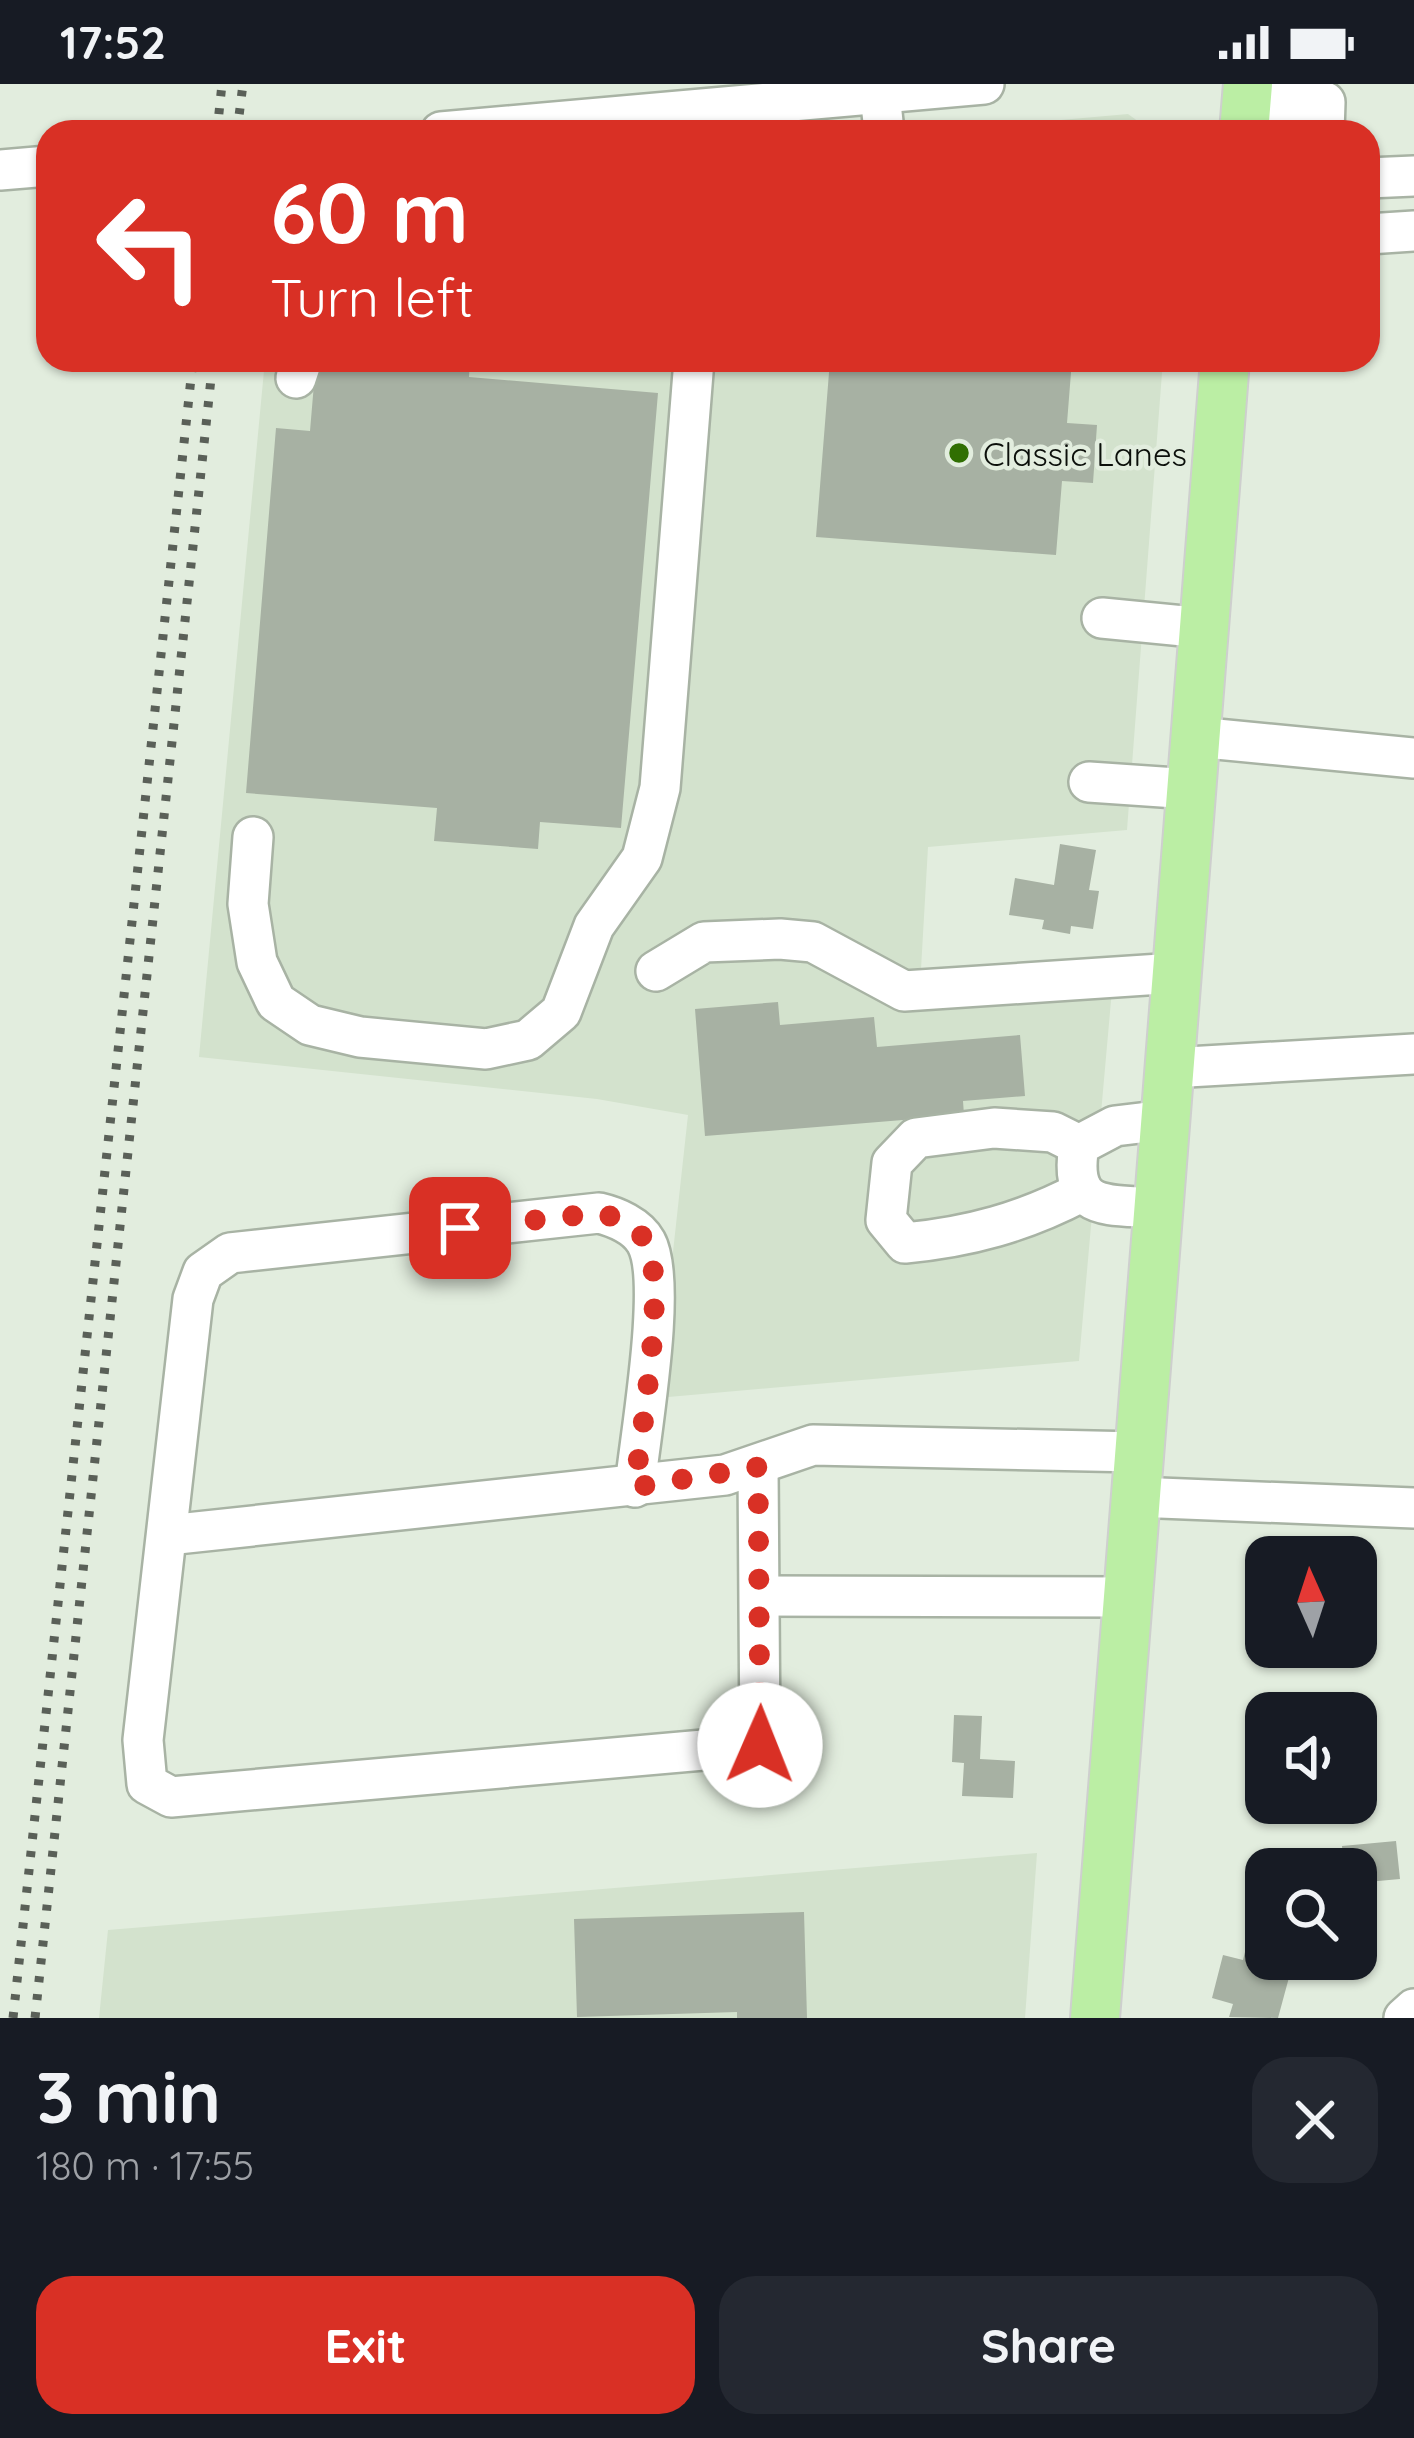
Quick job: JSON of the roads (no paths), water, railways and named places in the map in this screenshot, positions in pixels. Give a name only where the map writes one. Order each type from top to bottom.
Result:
[{"type":"main road","points":[[1095,2018],[1224,372]]},
{"type":"street","points":[[701,120],[882,112],[984,84]]},
{"type":"street","points":[[1246,106],[1325,102],[1324,120]]},
{"type":"street","points":[[0,170],[36,167]]},
{"type":"street","points":[[1380,177],[1414,176]]},
{"type":"street","points":[[1380,233],[1414,231]]},
{"type":"street","points":[[254,837],[248,904],[257,962],[276,1002],[310,1025],[360,1037],[486,1049],[528,1040],[561,1012],[594,926],[642,858],[660,788],[693,372]]},
{"type":"street","points":[[1102,618],[1204,628]]},
{"type":"street","points":[[1196,737],[1414,758]]},
{"type":"street","points":[[1089,782],[1191,789]]},
{"type":"street","points":[[656,971],[704,942],[780,939],[813,942],[904,992],[1176,973]]},
{"type":"street","points":[[1169,1068],[1414,1054]]},
{"type":"street","points":[[1078,1145],[1115,1126],[1165,1120]]},
{"type":"street","points":[[1078,1145],[1053,1132],[994,1128],[916,1138],[892,1163],[886,1220],[905,1243],[968,1237],[1042,1213],[1081,1192]]},
{"type":"street","points":[[1078,1145],[1074,1176],[1081,1192],[1097,1203],[1158,1208]]},
{"type":"street","points":[[635,1487],[656,1272],[644,1238],[615,1216],[599,1213],[230,1253],[212,1263],[193,1298],[142,1771],[157,1794],[171,1797],[760,1745],[758,1467]]},
{"type":"street","points":[[168,1535],[635,1487],[758,1467],[781,1451],[813,1445],[1137,1474],[1414,1508]]},
{"type":"street","points":[[762,1596],[1128,1597]]},
{"type":"street","points":[[1404,2018],[1414,2009]]},
{"type":"railway","points":[[218,120],[222,84]]},
{"type":"railway","points":[[238,120],[243,84]]},
{"type":"railway","points":[[13,2018],[192,372]]},
{"type":"railway","points":[[35,2018],[212,372]]},
{"type":"place","name":"Classic Lanes","points":[[959,453]]}]
